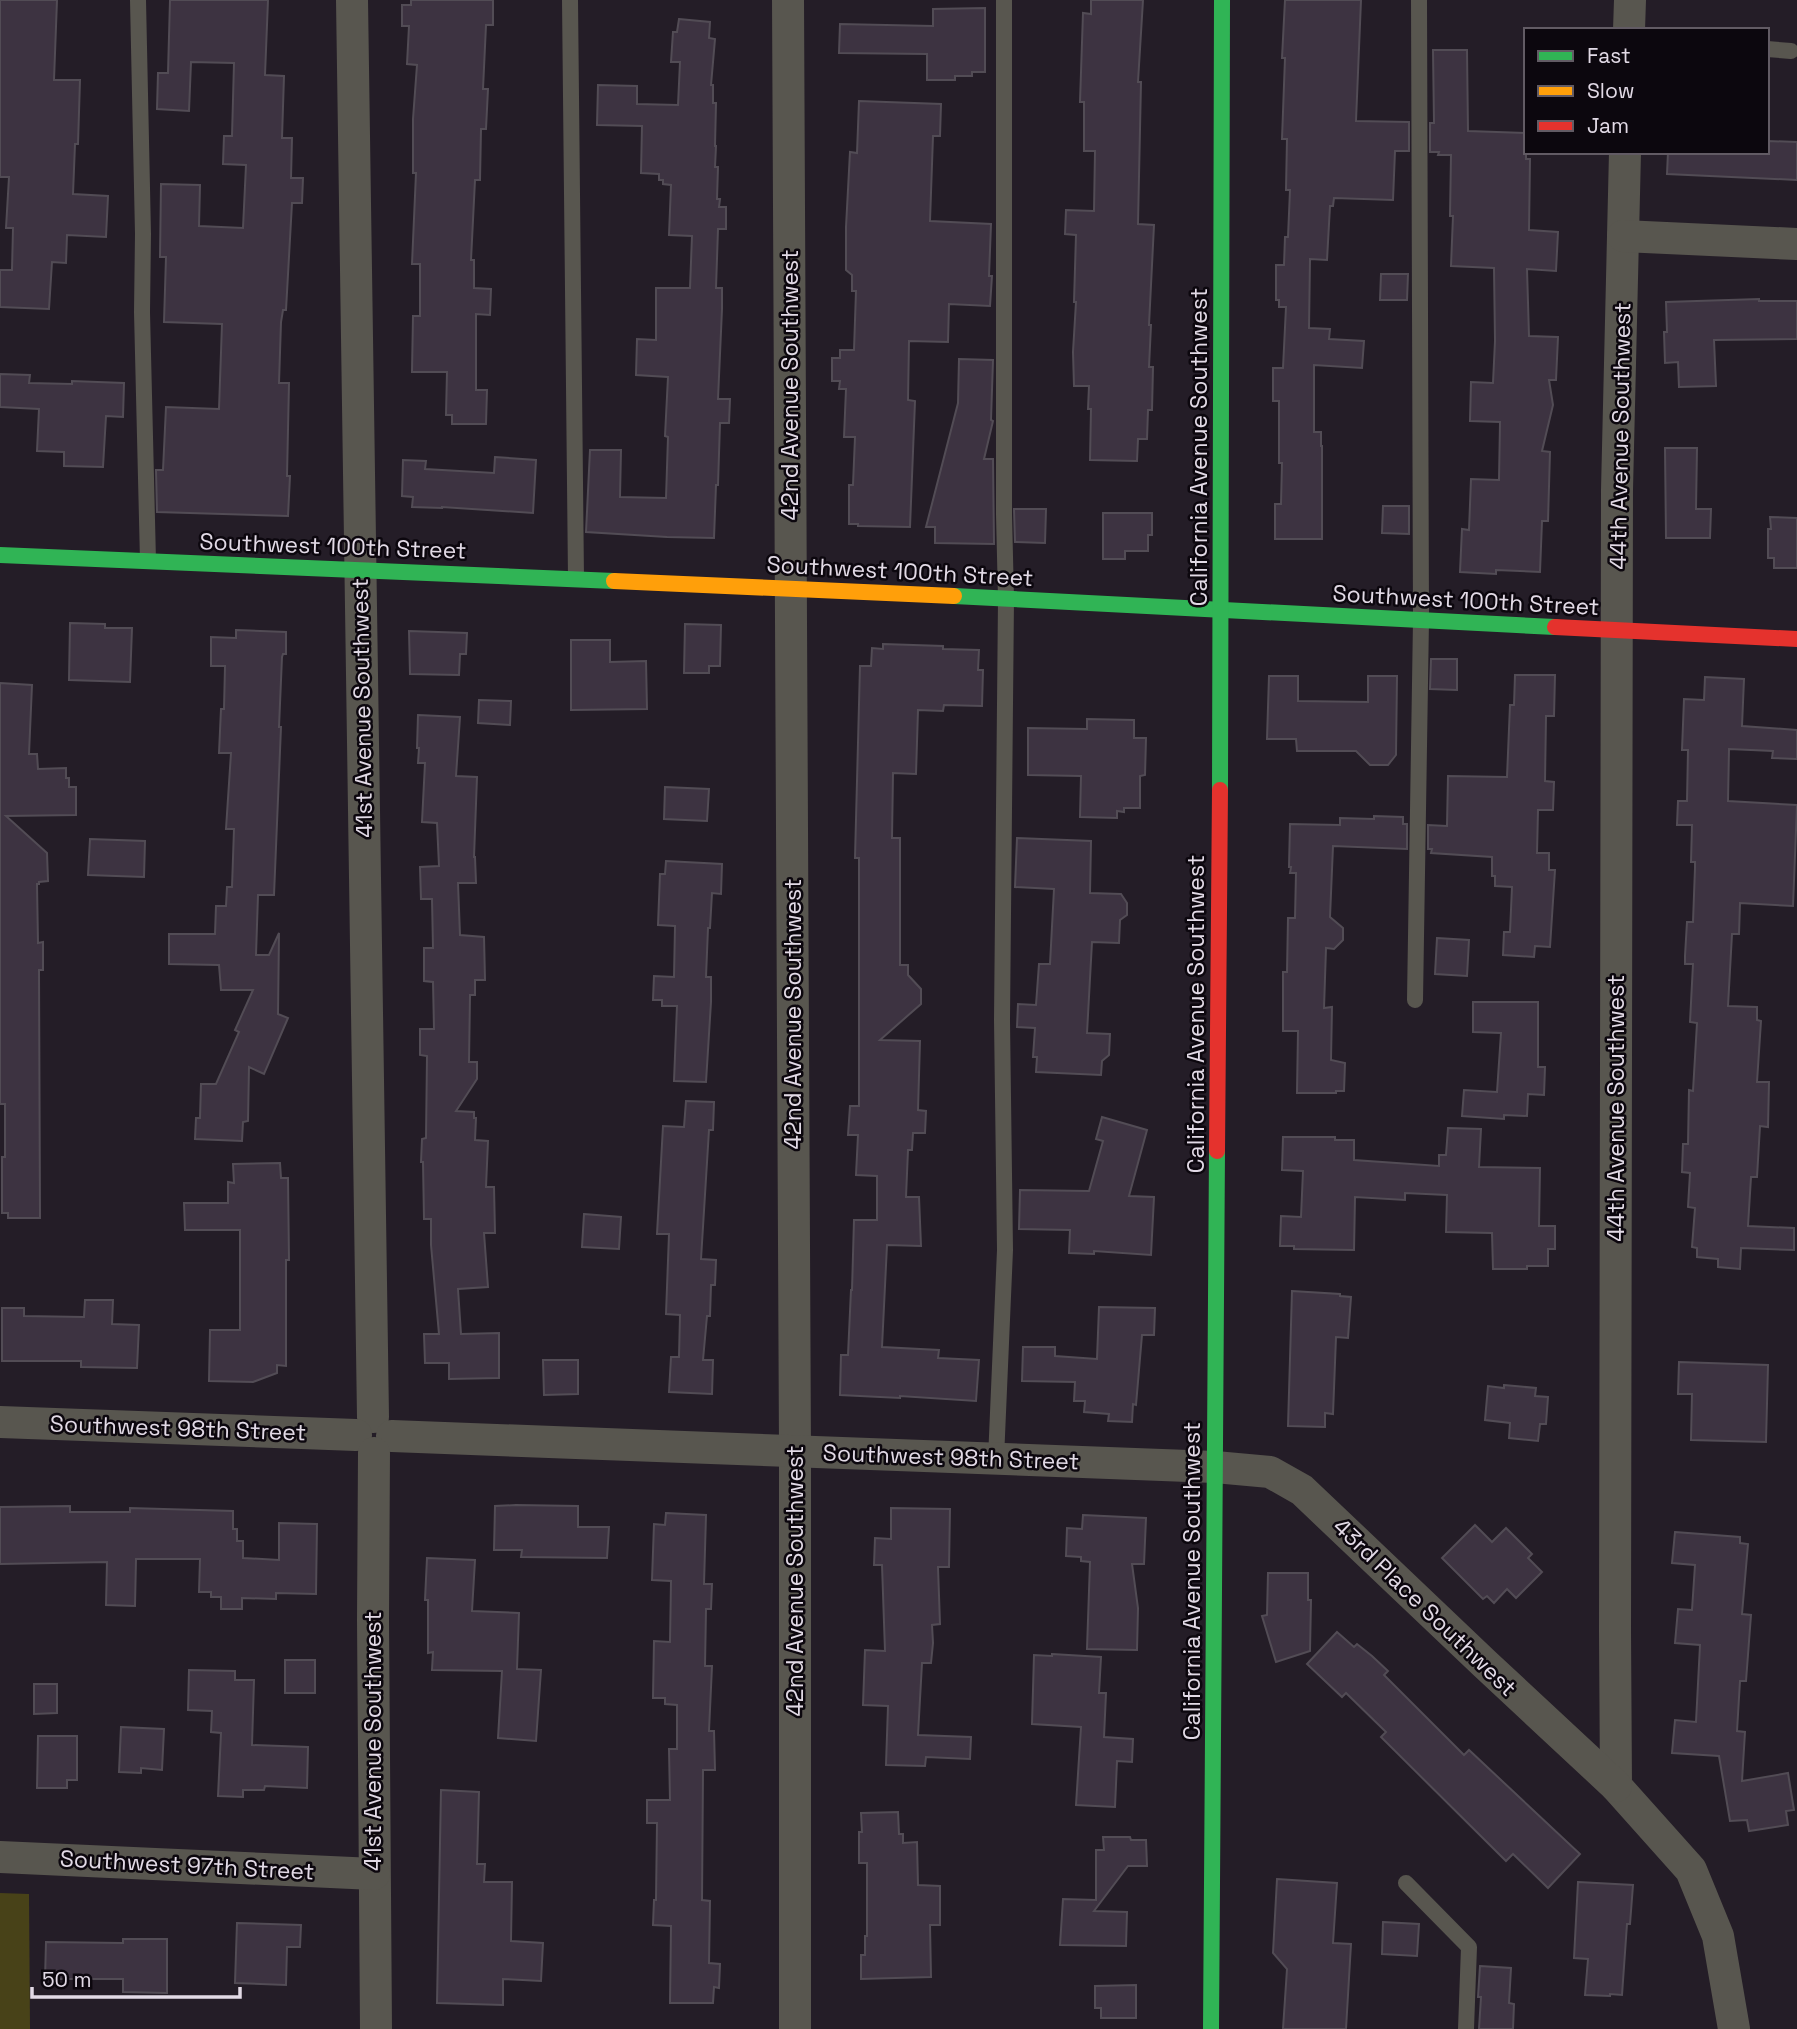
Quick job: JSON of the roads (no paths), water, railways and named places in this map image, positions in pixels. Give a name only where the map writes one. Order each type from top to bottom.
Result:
[{"type":"street","name":"41st Avenue Southwest","points":[[352,0],[374,1435],[376,2029]]},
{"type":"street","name":"42nd Avenue Southwest","points":[[788,0],[795,2029]]},
{"type":"street","name":"California Avenue Southwest","points":[[1211,2029],[1221,610],[1222,0]]},
{"type":"street","points":[[1629,28],[1630,0]]},
{"type":"street","name":"44th Avenue Southwest","points":[[1616,1786],[1617,490],[1625,154]]},
{"type":"street","points":[[1623,236],[1797,244]]},
{"type":"street","name":"Southwest 100th Street","points":[[0,555],[791,588],[1797,639]]},
{"type":"street","name":"Southwest 98th Street","points":[[0,1422],[1215,1468]]},
{"type":"street","name":"43rd Place Southwest","points":[[1215,1468],[1270,1472],[1302,1490],[1616,1786]]},
{"type":"street","points":[[1616,1786],[1691,1870],[1718,1936],[1734,2029]]},
{"type":"street","name":"Southwest 97th Street","points":[[0,1857],[374,1874]]},
{"type":"lane","points":[[138,0],[148,561]]},
{"type":"lane","points":[[570,0],[576,579]]},
{"type":"lane","points":[[996,1459],[1005,1250],[1002,1020],[1006,599],[1004,0]]},
{"type":"lane","points":[[1415,1000],[1421,620],[1419,0]]},
{"type":"lane","points":[[1769,49],[1791,51]]},
{"type":"lane","points":[[1405,1883],[1469,1947],[1466,2029]]}]
